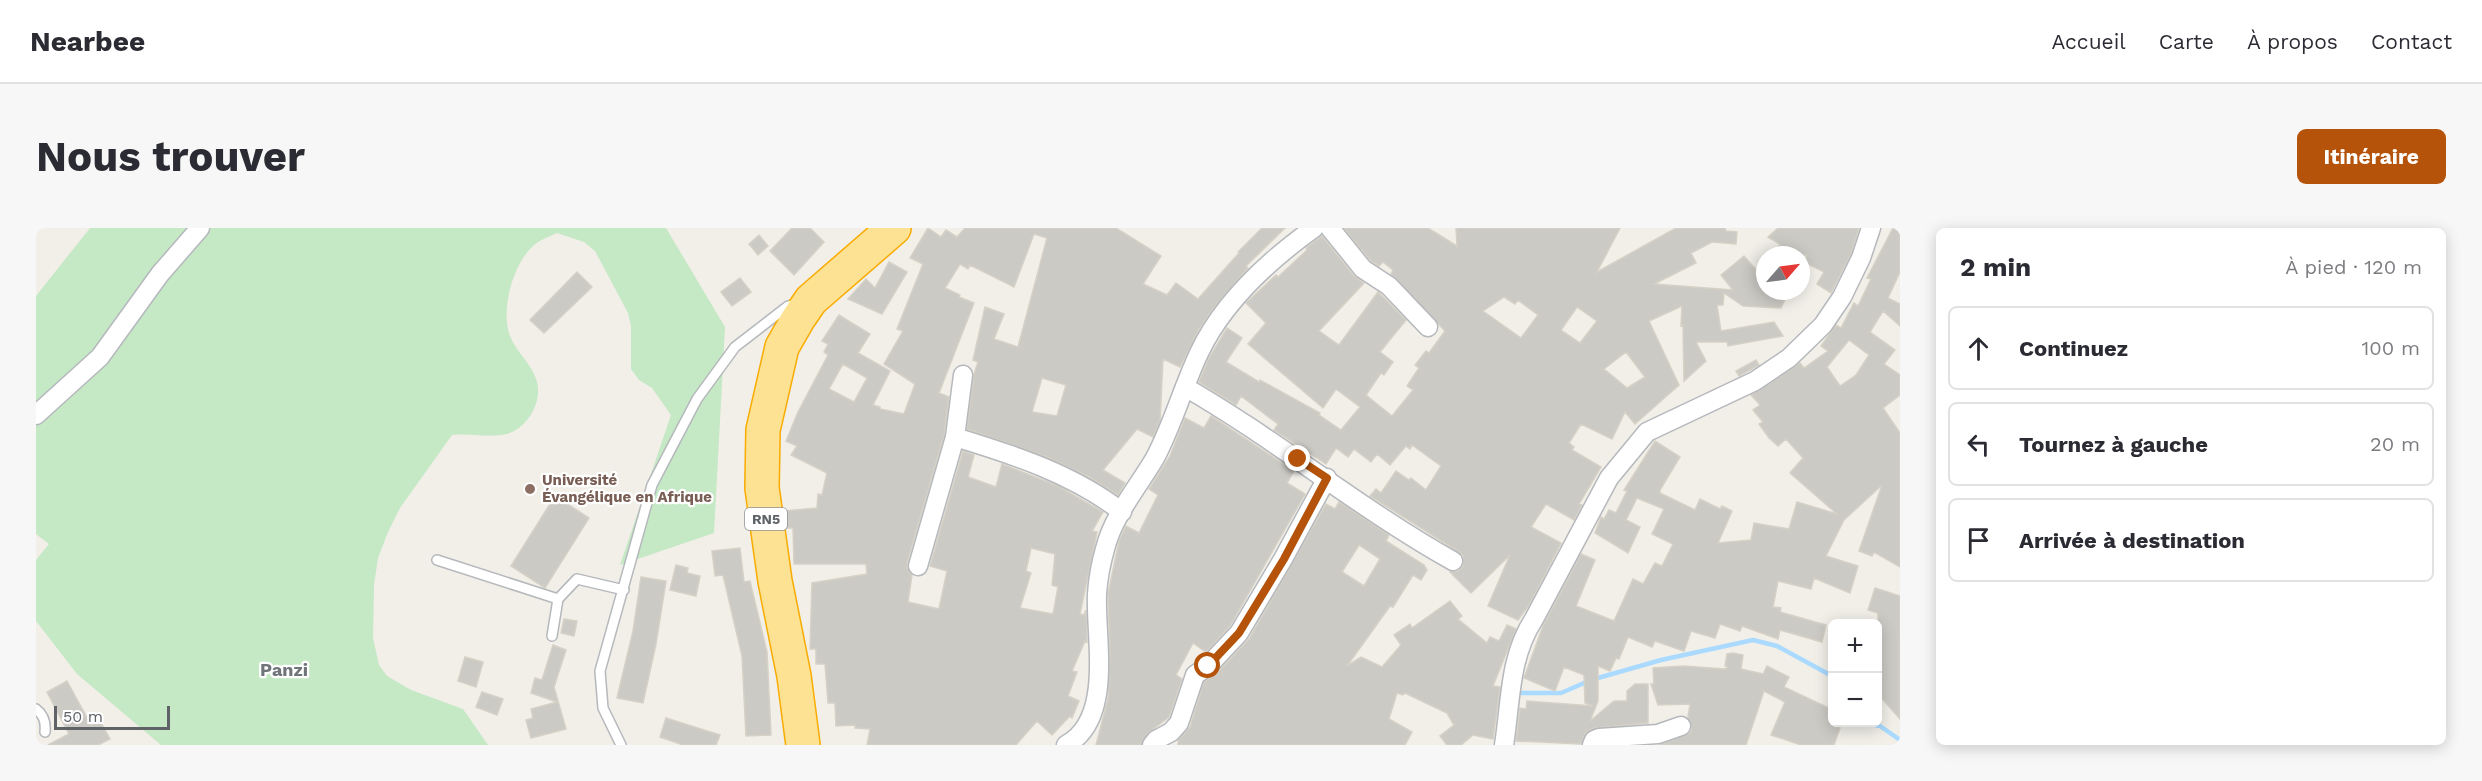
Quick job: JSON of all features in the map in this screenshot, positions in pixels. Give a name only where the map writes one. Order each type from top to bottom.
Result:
[{"type":"highway","name":"RN5","points":[[803,745],[794,676],[775,581],[762,488],[763,430],[782,347],[812,300],[894,228]]},
{"type":"street","points":[[36,415],[100,357],[160,274],[200,228]]},
{"type":"street","points":[[1066,745],[1086,730],[1098,694],[1097,592],[1105,547],[1122,512],[1163,441],[1208,335],[1221,314],[1238,293],[1314,228]]},
{"type":"street","points":[[1330,228],[1363,269],[1389,286],[1428,327]]},
{"type":"street","points":[[1504,745],[1514,669],[1522,637],[1610,478],[1647,432],[1755,381],[1789,358],[1823,325],[1842,297],[1861,258],[1871,228]]},
{"type":"street","points":[[918,566],[955,436],[963,375]]},
{"type":"street","points":[[1185,387],[1236,417],[1405,534],[1453,561]]},
{"type":"street","points":[[955,436],[1015,455],[1064,477],[1102,497],[1122,512]]},
{"type":"street","points":[[1152,745],[1156,740],[1171,732],[1179,723],[1195,675],[1208,666],[1239,633],[1284,559],[1327,478]]},
{"type":"street","points":[[1592,745],[1594,740],[1599,738],[1658,734],[1681,726]]},
{"type":"lane","points":[[621,745],[603,708],[600,671],[652,485],[697,399],[735,347],[788,306],[812,300]]},
{"type":"lane","points":[[437,560],[558,599]]},
{"type":"lane","points":[[552,636],[558,599],[577,579],[624,590]]},
{"type":"lane","points":[[36,709],[42,713],[46,724],[45,732]]},
{"type":"green space","points":[[90,228],[666,228],[725,327],[714,533],[620,565],[671,415],[652,388],[639,380],[631,369],[631,326],[628,313],[595,251],[584,242],[557,233],[538,242],[526,254],[514,276],[508,301],[507,325],[510,336],[534,373],[538,387],[538,396],[532,412],[522,426],[507,434],[452,435],[400,508],[378,558],[374,585],[373,638],[379,665],[387,676],[411,690],[463,709],[488,745],[161,745],[77,674],[36,621],[36,560],[49,544],[36,534],[36,296]]},
{"type":"building","points":[[792,228],[810,228],[824,242],[794,275],[770,251]]},
{"type":"building","points":[[928,228],[941,237],[946,230],[957,237],[965,228],[1116,228],[1161,256],[1143,284],[1167,295],[1176,283],[1198,299],[1262,228],[1285,228],[1246,266],[1248,268],[1212,310],[1199,329],[1180,367],[1163,359],[1160,421],[1153,437],[1137,429],[1103,470],[1125,483],[1118,495],[1089,477],[1047,457],[967,429],[974,374],[978,362],[973,360],[985,307],[1004,314],[994,339],[1018,347],[1047,238],[1034,234],[1014,287],[970,265],[968,269],[960,264],[945,288],[974,303],[939,393],[949,397],[944,435],[907,563],[907,569],[912,575],[908,602],[939,609],[947,571],[930,566],[963,451],[974,455],[968,477],[996,487],[1002,464],[1058,486],[1103,512],[1092,531],[1097,532],[1080,614],[1084,615],[1086,610],[1087,642],[1085,641],[1072,671],[1077,672],[1068,696],[1079,701],[1072,718],[1070,716],[1052,735],[1037,721],[1016,745],[867,745],[870,729],[855,728],[855,725],[836,726],[835,703],[828,703],[825,664],[816,664],[816,649],[810,649],[812,583],[867,574],[866,564],[794,564],[793,528],[787,528],[784,511],[817,508],[818,494],[822,495],[827,473],[791,455],[797,446],[786,441],[798,412],[828,355],[824,352],[828,344],[822,341],[839,315],[870,334],[858,353],[890,371],[873,405],[880,409],[904,414],[915,384],[884,364],[903,331],[897,329],[923,264],[910,258]],"holes":[[[843,364],[867,378],[854,402],[829,389]],[[1042,378],[1066,385],[1057,416],[1032,412]],[[1031,548],[1055,554],[1052,585],[1058,587],[1053,614],[1020,608],[1031,573],[1026,571]]]},
{"type":"building","points":[[1344,228],[1428,228],[1457,246],[1456,228],[1620,228],[1597,272],[1676,228],[1725,228],[1726,231],[1737,232],[1736,244],[1712,242],[1691,253],[1696,263],[1654,284],[1733,290],[1721,275],[1744,256],[1756,270],[1756,300],[1785,300],[1781,308],[1743,306],[1724,293],[1723,305],[1717,305],[1721,331],[1774,322],[1783,336],[1728,346],[1727,342],[1696,342],[1706,361],[1684,381],[1682,306],[1649,321],[1679,385],[1635,424],[1625,412],[1612,439],[1581,424],[1569,443],[1574,447],[1572,450],[1601,467],[1579,504],[1582,505],[1574,520],[1546,504],[1531,527],[1561,543],[1529,605],[1518,620],[1488,606],[1510,555],[1471,593],[1450,572],[1458,571],[1463,566],[1463,556],[1459,552],[1370,496],[1376,489],[1381,493],[1396,471],[1409,480],[1411,478],[1426,490],[1441,466],[1412,445],[1410,449],[1406,446],[1390,465],[1377,454],[1371,462],[1354,449],[1348,457],[1336,448],[1326,464],[1274,430],[1278,424],[1241,396],[1236,405],[1199,382],[1209,358],[1227,328],[1242,338],[1226,362],[1259,382],[1260,380],[1320,413],[1319,415],[1341,430],[1360,407],[1336,389],[1323,408],[1248,344],[1266,323],[1246,303],[1322,236],[1354,276],[1364,283],[1319,331],[1339,345],[1378,292],[1406,320],[1380,352],[1393,362],[1384,375],[1381,373],[1366,395],[1392,416],[1413,390],[1407,386],[1419,368],[1415,365],[1426,351],[1429,353],[1445,331],[1391,274],[1393,270],[1383,262],[1379,266],[1371,261]],"holes":[[[1504,297],[1515,304],[1518,300],[1538,315],[1521,338],[1483,311]],[[1577,307],[1597,321],[1580,343],[1561,330]],[[1626,352],[1645,377],[1627,388],[1604,369]]]},
{"type":"building","points":[[1778,228],[1859,228],[1851,254],[1831,293],[1817,284],[1824,272],[1810,265],[1810,246],[1779,246],[1780,244],[1768,237]]},
{"type":"building","points":[[1893,228],[1900,228],[1900,272],[1888,298],[1900,304],[1900,326],[1883,311],[1870,332],[1895,350],[1884,364],[1900,375],[1900,395],[1883,408],[1900,433],[1900,567],[1874,552],[1872,556],[1859,551],[1882,485],[1844,520],[1826,556],[1858,566],[1850,593],[1814,578],[1811,589],[1778,581],[1773,607],[1781,608],[1780,612],[1826,625],[1822,642],[1780,630],[1778,639],[1742,626],[1740,631],[1720,624],[1715,638],[1691,631],[1684,651],[1655,641],[1652,647],[1628,637],[1619,659],[1616,658],[1610,671],[1598,666],[1598,701],[1590,721],[1614,701],[1627,701],[1627,691],[1635,684],[1648,684],[1648,723],[1595,728],[1586,732],[1581,744],[1516,741],[1520,708],[1526,709],[1527,701],[1593,706],[1585,703],[1584,675],[1564,667],[1555,691],[1524,678],[1543,626],[1581,554],[1595,560],[1576,606],[1614,621],[1633,579],[1643,584],[1655,563],[1662,566],[1673,544],[1652,534],[1664,509],[1637,498],[1626,520],[1640,527],[1628,553],[1595,533],[1601,517],[1604,519],[1609,510],[1616,513],[1627,491],[1624,490],[1655,441],[1680,457],[1660,493],[1695,510],[1700,499],[1720,509],[1722,506],[1732,511],[1718,543],[1751,540],[1754,523],[1789,529],[1797,502],[1837,514],[1790,473],[1803,458],[1786,439],[1778,446],[1769,438],[1759,424],[1763,422],[1753,410],[1760,405],[1751,395],[1800,363],[1804,368],[1828,351],[1821,346],[1836,325],[1841,328],[1854,303],[1858,306],[1871,279],[1867,278]],"holes":[[[1849,340],[1869,355],[1856,375],[1840,386],[1827,367]]]},
{"type":"building","points":[[759,235],[768,246],[758,255],[749,244]]},
{"type":"building","points":[[889,262],[907,272],[882,314],[848,299],[866,279],[875,288]]},
{"type":"building","points":[[577,272],[592,287],[544,333],[530,320]]},
{"type":"building","points":[[740,278],[751,292],[732,306],[721,292]]},
{"type":"building","points":[[1756,360],[1759,365],[1739,376],[1736,371]]},
{"type":"building","points":[[1211,416],[1294,471],[1287,483],[1305,494],[1230,626],[1206,652],[1193,643],[1176,675],[1182,679],[1169,717],[1148,733],[1141,745],[1096,745],[1108,699],[1110,655],[1108,594],[1119,541],[1126,526],[1139,533],[1158,495],[1149,489],[1170,456],[1185,418],[1204,428]]},
{"type":"building","points":[[555,496],[589,518],[545,588],[511,566]]},
{"type":"building","points":[[1339,502],[1389,535],[1386,541],[1424,565],[1427,570],[1421,580],[1413,575],[1393,607],[1390,606],[1347,666],[1361,657],[1382,667],[1401,645],[1394,635],[1410,624],[1412,628],[1450,601],[1462,616],[1458,619],[1487,643],[1490,637],[1499,641],[1507,625],[1516,629],[1493,686],[1500,687],[1493,739],[1473,735],[1461,745],[1447,745],[1440,736],[1454,725],[1447,713],[1405,693],[1403,695],[1397,693],[1389,719],[1412,732],[1405,745],[1178,745],[1178,740],[1190,727],[1204,682],[1216,674],[1249,639],[1326,504],[1335,509]],"holes":[[[1359,545],[1380,559],[1364,586],[1342,572]]]},
{"type":"building","points":[[740,548],[744,582],[750,581],[767,652],[771,735],[746,736],[742,656],[723,575],[715,576],[712,551]]},
{"type":"building","points":[[676,565],[688,568],[687,573],[700,576],[696,596],[670,590]]},
{"type":"building","points":[[641,577],[666,581],[656,644],[643,703],[617,698],[633,631]]},
{"type":"building","points":[[1875,588],[1900,596],[1900,719],[1882,699],[1882,619],[1878,619],[1878,613],[1868,610]]},
{"type":"building","points":[[564,619],[577,621],[574,636],[561,633]]},
{"type":"building","points":[[553,645],[566,650],[554,687],[566,729],[531,738],[526,720],[533,718],[531,709],[557,702],[531,693],[535,678],[542,680]]},
{"type":"building","points":[[1727,654],[1743,655],[1741,669],[1763,674],[1767,666],[1789,677],[1784,687],[1828,708],[1828,727],[1840,728],[1834,745],[1801,745],[1771,735],[1785,702],[1764,691],[1746,745],[1660,745],[1690,733],[1692,728],[1688,717],[1690,704],[1658,705],[1651,684],[1654,684],[1653,668],[1683,666],[1725,669],[1728,667],[1725,666]]},
{"type":"building","points":[[465,657],[483,662],[476,687],[458,681]]},
{"type":"building","points":[[67,681],[91,725],[100,721],[110,739],[98,745],[48,745],[69,734],[47,692]]},
{"type":"building","points":[[482,692],[503,699],[497,715],[476,707]]},
{"type":"building","points":[[666,718],[720,735],[716,745],[683,745],[660,737]]},
{"type":"waterway","points":[[1522,693],[1561,693],[1591,680],[1661,660],[1753,640],[1777,646],[1828,674]]},
{"type":"waterway","points":[[1881,727],[1900,740]]},
{"type":"place","name":"Université Évangélique en Afrique","points":[[530,489]]},
{"type":"district","name":"Panzi","points":[[284,670]]},
{"type":"route","points":[[1208,666],[1239,633],[1284,559],[1327,478],[1298,459]]}]
